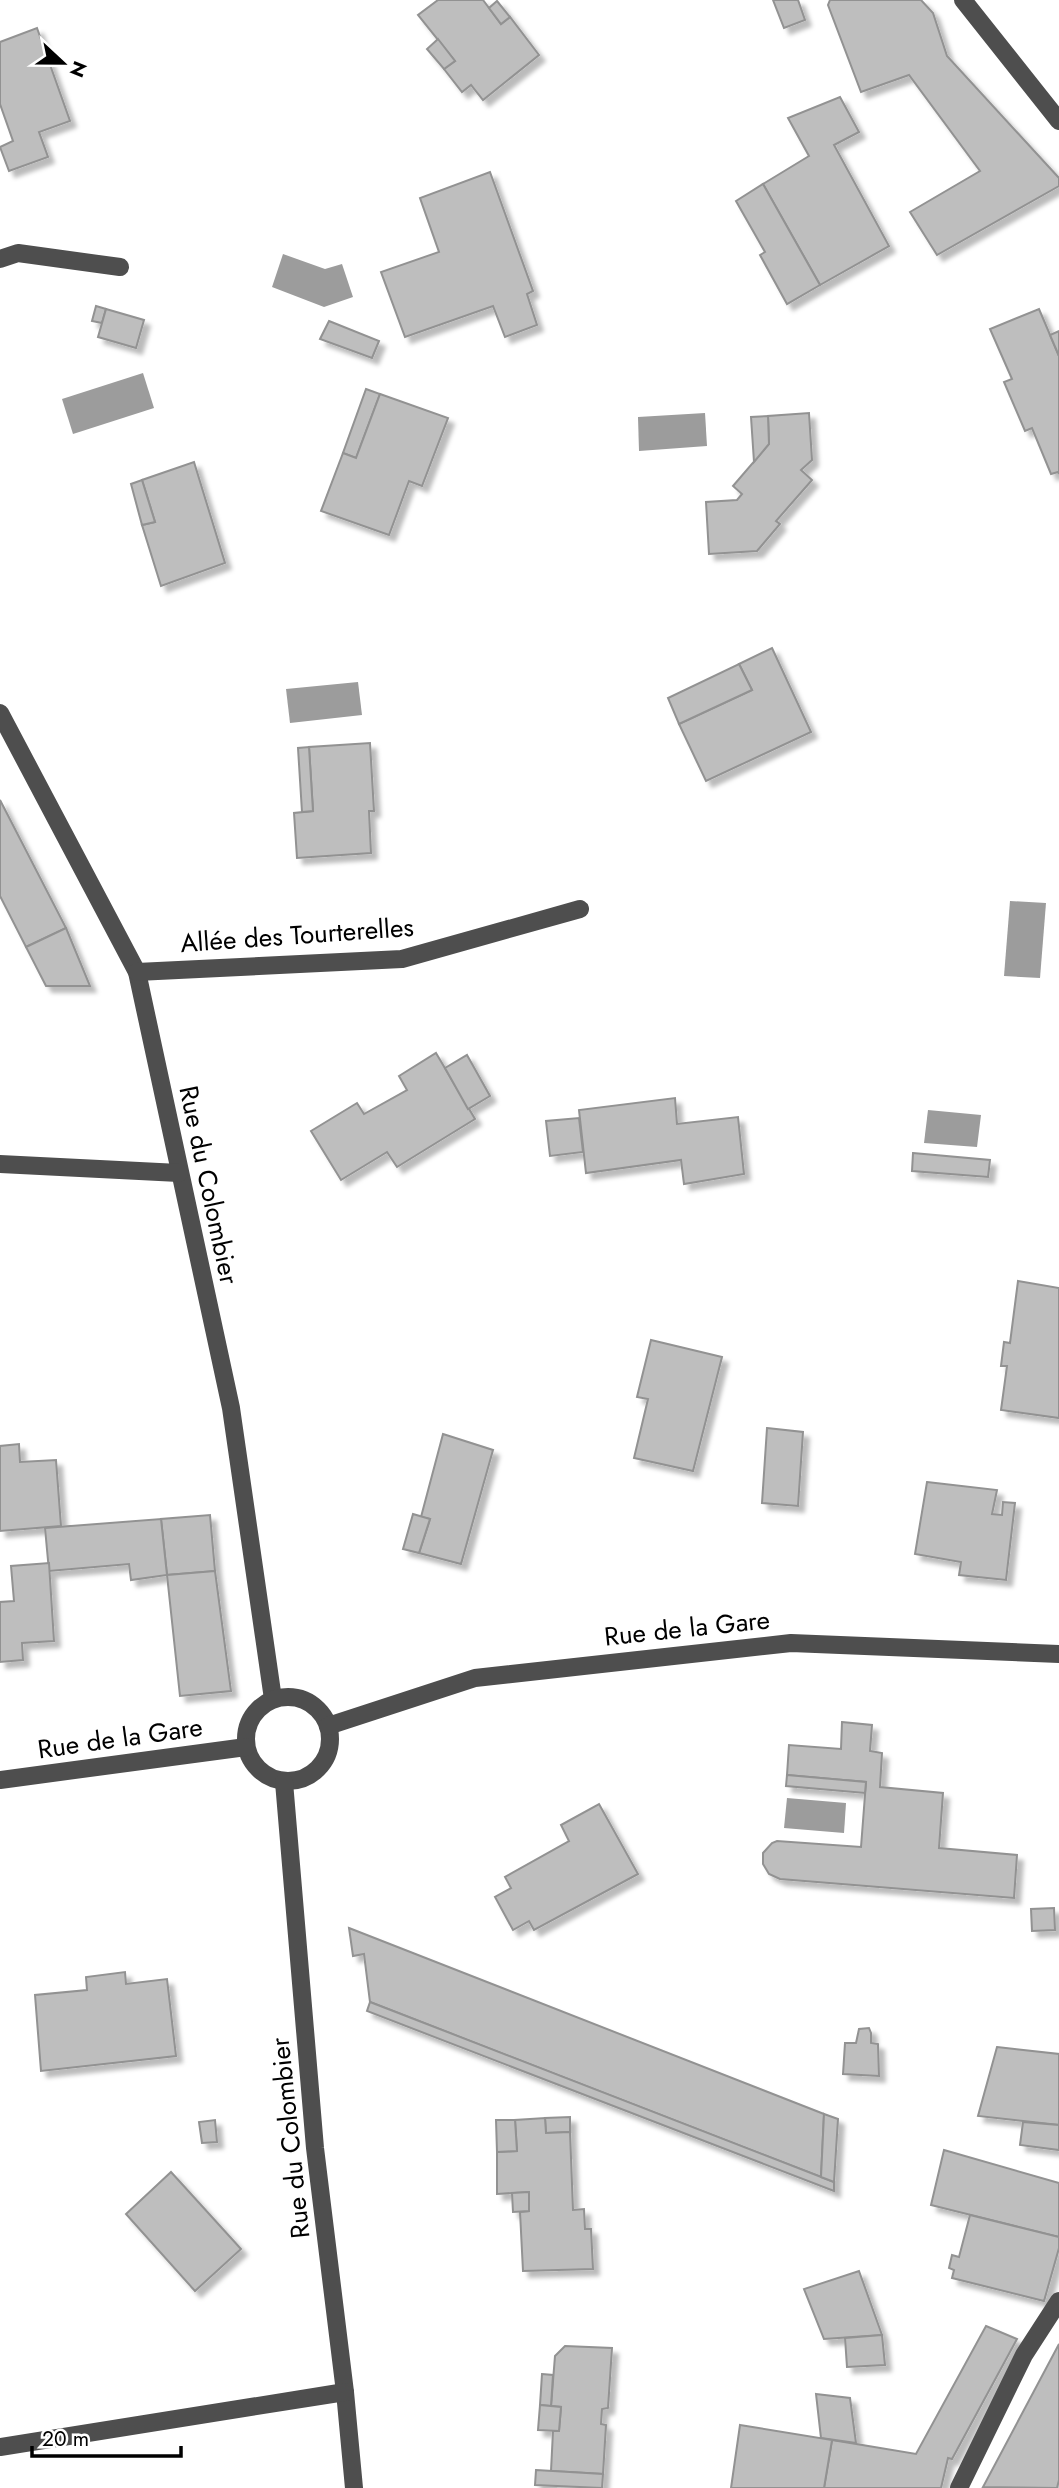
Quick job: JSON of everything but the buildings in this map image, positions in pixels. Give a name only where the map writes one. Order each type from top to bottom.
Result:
[{"type":"street","points":[[963,0],[1059,121]]},
{"type":"street","points":[[0,259],[18,253],[120,267]]},
{"type":"street","name":"Rue du Colombier","points":[[0,713],[137,972],[231,1408],[273,1699]]},
{"type":"street","name":"Allée des Tourterelles","points":[[137,972],[402,959],[580,909]]},
{"type":"street","points":[[0,1164],[180,1173]]},
{"type":"street","name":"Rue de la Gare","points":[[328,1726],[475,1678],[791,1643],[1059,1654]]},
{"type":"street","points":[[273,1699],[300,1699],[322,1714],[328,1726],[330,1740],[321,1766],[297,1781],[284,1782],[259,1771],[246,1747],[248,1724],[262,1705],[273,1699]]},
{"type":"street","name":"Rue de la Gare","points":[[0,1780],[246,1747]]},
{"type":"street","name":"Rue du Colombier","points":[[284,1782],[315,2148],[354,2488]]},
{"type":"street","points":[[958,2488],[1024,2355],[1059,2301]]},
{"type":"street","points":[[0,2447],[345,2392]]},
{"type":"shaded area","points":[[283,254],[325,269],[342,264],[353,297],[324,307],[272,287]]},
{"type":"shaded area","points":[[143,373],[154,408],[73,434],[62,399]]},
{"type":"shaded area","points":[[705,413],[707,446],[639,451],[638,417]]},
{"type":"shaded area","points":[[358,682],[362,715],[290,723],[286,689]]},
{"type":"shaded area","points":[[1010,901],[1046,903],[1040,978],[1004,976]]},
{"type":"shaded area","points":[[928,1110],[981,1115],[977,1147],[924,1143]]},
{"type":"shaded area","points":[[787,1798],[846,1803],[844,1833],[784,1828]]}]
